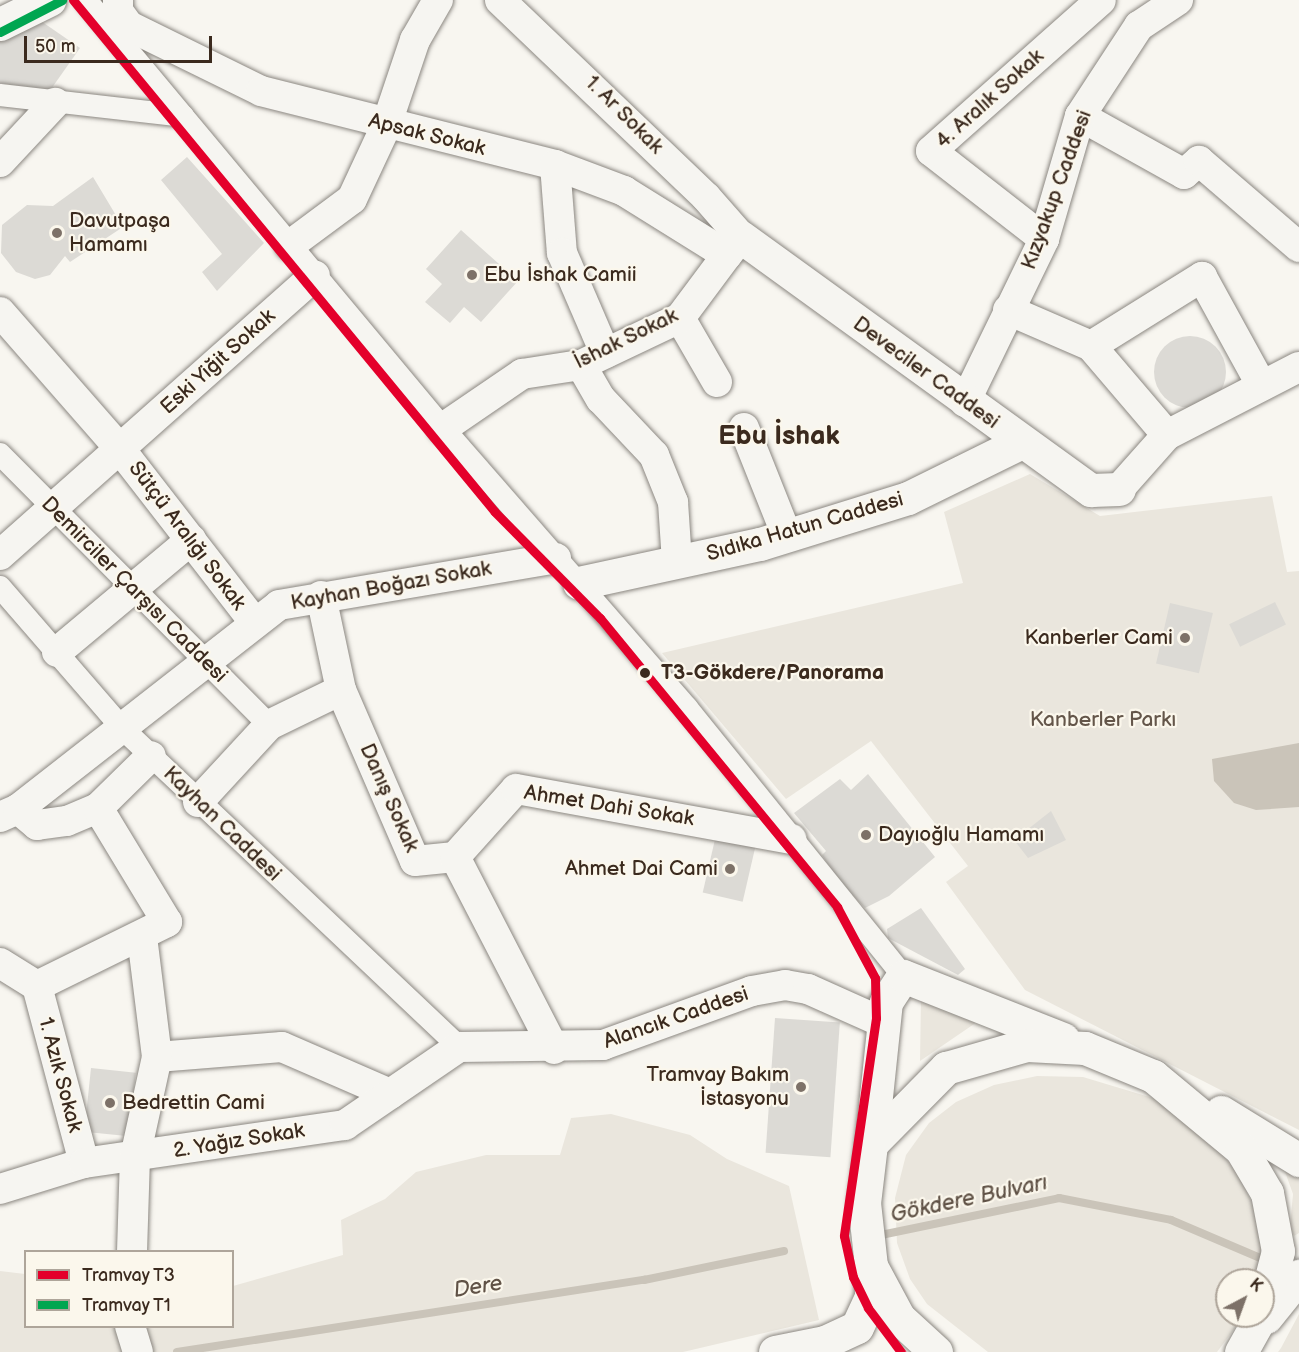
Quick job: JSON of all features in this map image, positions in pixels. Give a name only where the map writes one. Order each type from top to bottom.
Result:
[{"type":"main road","points":[[0,24],[49,0]]},
{"type":"main road","name":"Deveciler Caddesi","points":[[734,246],[1091,490],[1119,489]]},
{"type":"main road","name":"Sıdıka Hatun Caddesi","points":[[579,583],[787,536],[908,498],[1022,442]]},
{"type":"main road","points":[[775,1352],[825,1342],[857,1327],[872,1297],[864,1203],[886,1002],[903,976],[1153,1076],[1299,1160]]},
{"type":"main road","points":[[871,1144],[946,1068],[1027,1045],[1085,1048]]},
{"type":"main road","points":[[1153,1076],[1241,1149],[1267,1193],[1278,1251],[1273,1268]]},
{"type":"main road","points":[[871,1266],[899,1318],[936,1352]]},
{"type":"main road","points":[[1275,1304],[1299,1276]]},
{"type":"street","points":[[86,0],[443,428],[579,583],[903,976]]},
{"type":"street","name":"Apsak Sokak","points":[[118,0],[118,11],[129,26],[261,91],[386,126],[555,165],[624,190],[734,246]]},
{"type":"street","points":[[290,245],[352,199],[386,126],[415,40],[438,0]]},
{"type":"street","name":"1. Ar Sokak","points":[[500,0],[580,72],[734,246]]},
{"type":"street","name":"4. Aralık Sokak","points":[[1044,239],[931,152],[1101,0]]},
{"type":"street","points":[[1118,0],[1139,26]]},
{"type":"street","name":"Kızyakup Caddesi","points":[[964,402],[1044,239],[1080,116],[1139,26],[1178,0]]},
{"type":"street","points":[[0,95],[183,116]]},
{"type":"street","points":[[0,162],[56,103]]},
{"type":"street","points":[[1080,116],[1184,174],[1199,161],[1299,247]]},
{"type":"street","points":[[555,165],[562,253],[593,359],[601,399],[654,455],[673,501],[677,562]]},
{"type":"street","name":"İshak Sokak","points":[[443,428],[522,374],[593,359],[680,318],[734,246]]},
{"type":"street","name":"Eski Yiğit Sokak","points":[[0,555],[315,275]]},
{"type":"street","points":[[1091,346],[1202,277],[1262,386]]},
{"type":"street","points":[[1008,310],[1091,346],[1167,435]]},
{"type":"street","name":"Sütçü Aralığı Sokak","points":[[0,312],[120,449],[254,622]]},
{"type":"street","points":[[680,318],[717,381]]},
{"type":"street","points":[[1119,489],[1167,435],[1299,367]]},
{"type":"street","points":[[744,428],[787,536]]},
{"type":"street","name":"Demirciler Çarşısı Caddesi","points":[[0,454],[269,725]]},
{"type":"street","points":[[57,652],[191,540]]},
{"type":"street","name":"Kayhan Boğazı Sokak","points":[[9,813],[123,729],[208,663],[254,622],[279,605],[321,596],[556,558]]},
{"type":"street","name":"Kayhan Caddesi","points":[[0,587],[123,729],[459,1047]]},
{"type":"street","name":"Danış Sokak","points":[[321,596],[341,690],[415,861],[455,857]]},
{"type":"street","points":[[198,802],[269,725],[341,690]]},
{"type":"street","points":[[9,813],[37,825],[67,821],[98,808],[151,756]]},
{"type":"street","name":"Ahmet Dahi Sokak","points":[[455,857],[516,789],[791,838]]},
{"type":"street","points":[[0,963],[37,986],[167,922],[98,808]]},
{"type":"street","points":[[455,857],[554,1049]]},
{"type":"street","points":[[132,1250],[135,1157],[158,1057],[142,936]]},
{"type":"street","name":"Alancık Caddesi","points":[[459,1047],[554,1049],[603,1045],[752,991],[785,985],[830,997],[884,1023]]},
{"type":"street","name":"1. Azık Sokak","points":[[37,986],[84,1163]]},
{"type":"street","points":[[158,1057],[282,1047],[390,1094]]},
{"type":"street","name":"2. Yağız Sokak","points":[[0,1188],[84,1163],[345,1125],[459,1047]]},
{"type":"street","points":[[131,1328],[138,1352]]},
{"type":"green space","name":"Kanberler Parkı","points":[[1030,474],[1100,516],[1272,496],[1287,572],[1299,571],[1299,1130],[1025,990],[946,882],[968,866],[871,741],[786,799],[662,653],[963,583],[944,512]]},
{"type":"green space","points":[[921,999],[977,1022],[920,1061]]},
{"type":"green space","points":[[1037,1076],[1083,1077],[1156,1099],[1212,1142],[1238,1174],[1256,1211],[1263,1245],[1260,1268],[1215,1268],[1215,1328],[1235,1328],[1217,1352],[988,1352],[927,1304],[910,1279],[897,1243],[895,1198],[906,1155],[929,1123],[956,1102],[994,1085]]},
{"type":"green space","points":[[611,1114],[690,1135],[727,1159],[789,1186],[819,1320],[683,1352],[0,1352],[0,1271],[24,1274],[24,1328],[234,1328],[234,1286],[343,1255],[341,1220],[385,1199],[416,1172],[486,1155],[560,1155],[571,1118]]},
{"type":"green space","points":[[1284,1169],[1299,1177],[1299,1233],[1294,1236],[1290,1227],[1293,1194]]},
{"type":"green space","points":[[1299,1314],[1299,1352],[1278,1352],[1281,1348]]},
{"type":"shaded area","points":[[1299,743],[1299,807],[1256,810],[1234,803],[1214,781],[1212,759]]},
{"type":"building","points":[[38,19],[80,48],[49,92],[0,83],[0,39]]},
{"type":"building","points":[[187,157],[264,243],[217,291],[202,272],[222,254],[161,180]]},
{"type":"building","name":"Davutpaşa Hamamı","points":[[93,177],[123,227],[70,262],[65,256],[50,275],[35,279],[16,272],[1,253],[2,225],[27,205],[53,206]]},
{"type":"building","name":"Ebu İshak Camii","points":[[461,230],[518,281],[481,322],[464,307],[450,323],[425,302],[442,284],[426,269]]},
{"type":"building","points":[[1190,336],[1210,342],[1220,352],[1226,372],[1220,392],[1210,402],[1190,408],[1170,402],[1160,392],[1154,372],[1160,352],[1170,342]]},
{"type":"building","points":[[1275,602],[1286,624],[1240,647],[1229,624]]},
{"type":"building","name":"Kanberler Cami","points":[[1170,603],[1213,613],[1199,673],[1156,663]]},
{"type":"building","name":"Dayıoğlu Hamamı","points":[[868,774],[935,857],[889,896],[865,908],[838,880],[822,855],[826,851],[794,813],[840,779],[851,790]]},
{"type":"building","points":[[1051,811],[1066,840],[1028,858],[1014,840]]},
{"type":"building","name":"Ahmet Dai Cami","points":[[716,835],[756,844],[743,902],[703,892]]},
{"type":"building","points":[[921,908],[965,969],[958,975],[888,938],[887,929]]},
{"type":"building","name":"Tramvay Bakım İstasyonu","points":[[775,1018],[840,1023],[830,1157],[766,1153]]},
{"type":"building","name":"Bedrettin Cami","points":[[91,1068],[136,1073],[129,1136],[84,1132]]},
{"type":"waterway","name":"Gökdere Bulvarı","points":[[881,1235],[1059,1198],[1171,1220],[1267,1261]]},
{"type":"waterway","name":"Dere","points":[[177,1352],[644,1280],[784,1251]]},
{"type":"tram line","name":"T1","points":[[0,32],[62,0]]},
{"type":"tram line","name":"T3","points":[[73,0],[495,512],[600,618],[837,907],[875,978],[876,1018],[844,1236],[853,1277],[868,1308],[901,1352]]},
{"type":"place","name":"Davutpaşa Hamamı","points":[[57,233]]},
{"type":"place","name":"Ebu İshak Camii","points":[[472,275]]},
{"type":"place","name":"Kanberler Cami","points":[[1185,638]]},
{"type":"place","name":"T3-Gökdere/Panorama","points":[[645,673]]},
{"type":"place","name":"Dayıoğlu Hamamı","points":[[866,835]]},
{"type":"place","name":"Ahmet Dai Cami","points":[[730,869]]},
{"type":"place","name":"Tramvay Bakım İstasyonu","points":[[801,1087]]},
{"type":"place","name":"Bedrettin Cami","points":[[110,1103]]},
{"type":"district","name":"Ebu İshak","points":[[779,437]]}]
